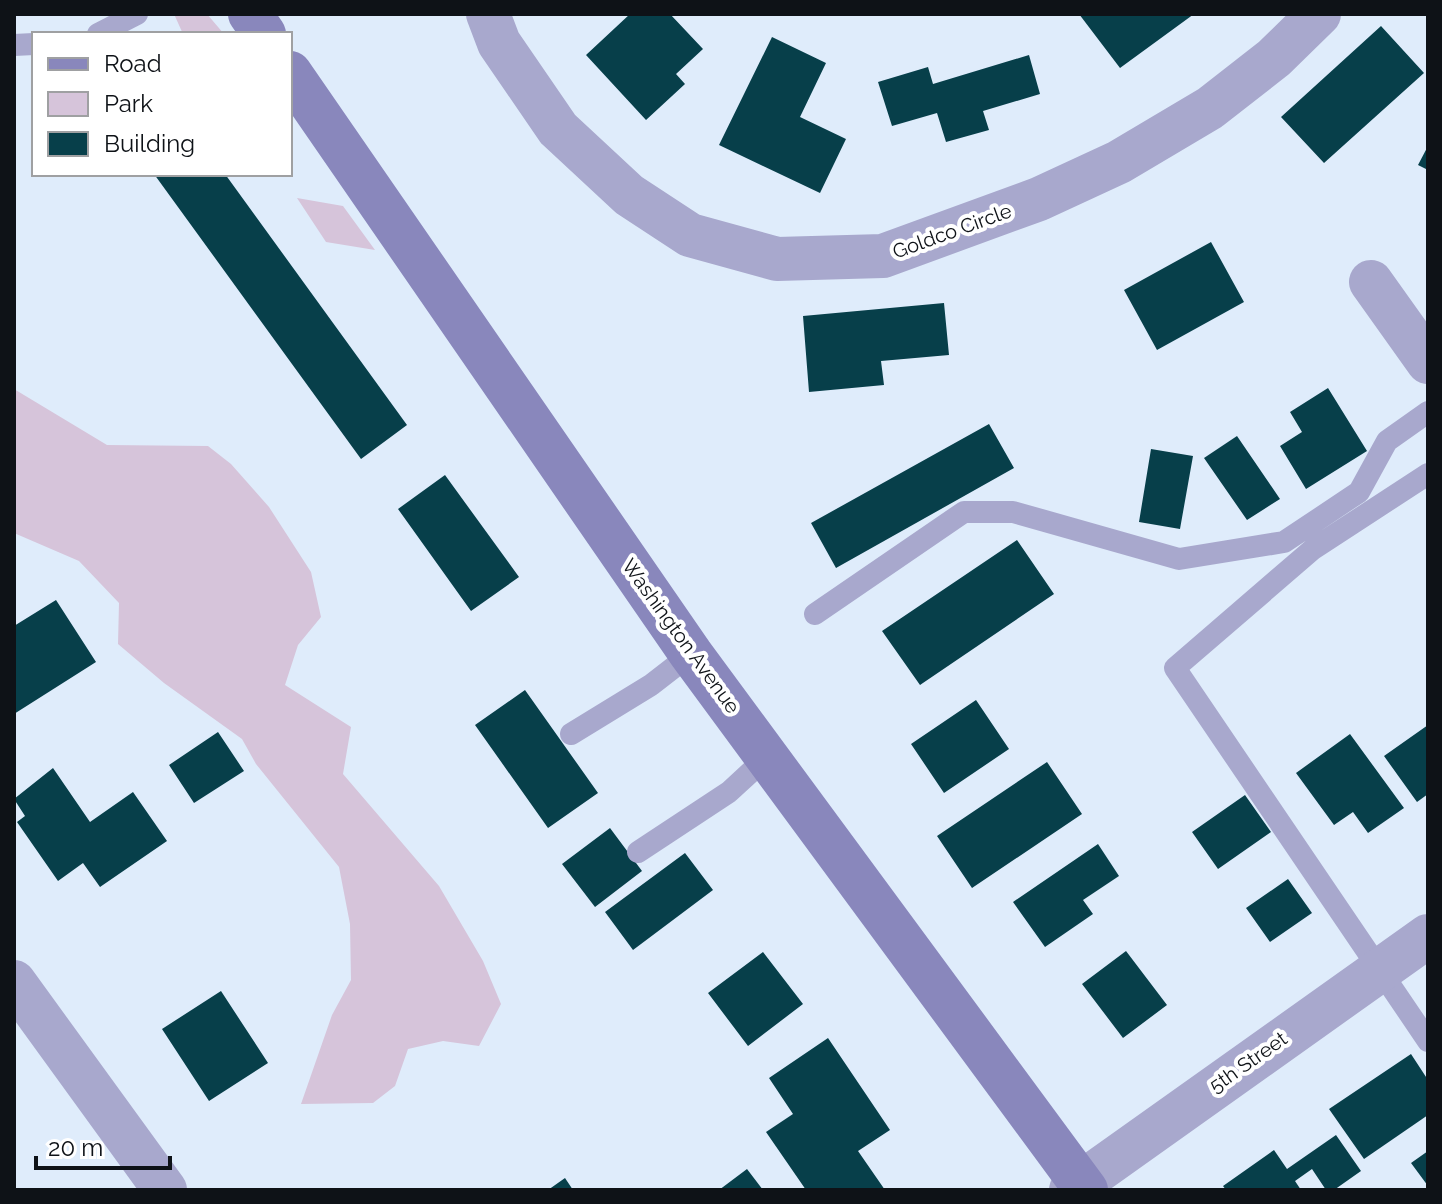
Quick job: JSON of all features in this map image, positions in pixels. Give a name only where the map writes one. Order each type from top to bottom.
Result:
[{"type":"street","points":[[250,14],[263,32]]},
{"type":"street","name":"Goldco Circle","points":[[488,14],[499,43],[558,129],[629,195],[690,235],[777,259],[883,256],[1079,181],[1119,162],[1210,108],[1274,58],[1319,14]]},
{"type":"street","name":"Washington Avenue","points":[[292,76],[691,654],[1079,1187]]},
{"type":"street","points":[[1371,282],[1428,362]]},
{"type":"street","name":"5th Street","points":[[1079,1187],[1428,936]]},
{"type":"street","points":[[14,982],[28,1029],[165,1190]]},
{"type":"lane","points":[[102,32],[137,14]]},
{"type":"lane","points":[[815,614],[964,512],[1013,512],[1179,559],[1284,542],[1359,492],[1387,441],[1428,412]]},
{"type":"lane","points":[[1428,474],[1313,549],[1175,668],[1377,971],[1428,1041]]},
{"type":"lane","points":[[571,734],[651,685],[691,654]]},
{"type":"lane","points":[[638,852],[729,792],[768,756]]},
{"type":"green space","points":[[174,14],[207,14],[222,32],[182,32]]},
{"type":"green space","points":[[297,198],[343,206],[375,250],[326,242]]},
{"type":"green space","points":[[14,389],[107,445],[208,446],[231,464],[269,507],[311,572],[321,617],[298,645],[285,685],[351,727],[343,774],[439,886],[483,961],[501,1004],[479,1046],[443,1041],[408,1049],[395,1086],[373,1103],[301,1104],[332,1015],[351,980],[350,924],[339,867],[256,764],[242,739],[164,683],[118,644],[119,603],[79,561],[14,533]]},
{"type":"building","points":[[630,14],[670,14],[703,49],[676,74],[685,84],[646,120],[586,55]]},
{"type":"building","points":[[1079,14],[1194,14],[1120,68]]},
{"type":"building","points":[[1381,26],[1424,73],[1324,163],[1281,117]]},
{"type":"building","points":[[772,37],[826,63],[800,117],[846,139],[820,193],[719,145]]},
{"type":"building","points":[[1029,55],[1040,94],[983,111],[989,130],[946,142],[937,113],[892,126],[878,82],[928,67],[933,84]]},
{"type":"building","points":[[1428,146],[1428,170],[1418,165]]},
{"type":"building","points":[[155,176],[226,176],[407,425],[361,459]]},
{"type":"building","points":[[1211,242],[1244,302],[1157,350],[1124,290]]},
{"type":"building","points":[[944,303],[949,355],[881,361],[884,385],[809,392],[803,316]]},
{"type":"building","points":[[1328,388],[1367,451],[1306,489],[1280,446],[1302,432],[1290,412]]},
{"type":"building","points":[[989,424],[1014,468],[836,568],[811,523]]},
{"type":"building","points":[[1237,436],[1280,499],[1247,520],[1204,458]]},
{"type":"building","points":[[1151,449],[1193,456],[1180,529],[1139,522]]},
{"type":"building","points":[[445,475],[519,577],[471,611],[398,509]]},
{"type":"building","points":[[1017,540],[1054,594],[920,685],[882,631]]},
{"type":"building","points":[[56,600],[96,662],[14,714],[14,626]]},
{"type":"building","points":[[525,690],[598,793],[548,828],[475,725]]},
{"type":"building","points":[[976,700],[1009,749],[944,793],[911,744]]},
{"type":"building","points":[[1428,725],[1428,794],[1417,802],[1384,756]]},
{"type":"building","points":[[218,732],[244,771],[194,803],[169,765]]},
{"type":"building","points":[[1350,734],[1404,808],[1368,833],[1353,812],[1334,825],[1296,773]]},
{"type":"building","points":[[1047,762],[1082,814],[972,888],[937,836]]},
{"type":"building","points":[[53,768],[90,822],[133,792],[167,841],[100,887],[83,863],[58,881],[17,822],[25,816],[14,799]]},
{"type":"building","points":[[1245,795],[1271,832],[1218,869],[1192,832]]},
{"type":"building","points":[[610,828],[642,871],[595,907],[562,864]]},
{"type":"building","points":[[1098,844],[1119,876],[1083,900],[1093,914],[1045,947],[1013,902]]},
{"type":"building","points":[[685,853],[713,890],[633,950],[605,912]]},
{"type":"building","points":[[1288,879],[1312,913],[1270,942],[1246,908]]},
{"type":"building","points":[[1126,951],[1167,1005],[1123,1038],[1082,984]]},
{"type":"building","points":[[763,952],[803,1004],[748,1046],[708,993]]},
{"type":"building","points":[[221,991],[268,1063],[209,1101],[162,1029]]},
{"type":"building","points":[[828,1038],[890,1130],[858,1151],[885,1190],[806,1190],[766,1132],[793,1114],[769,1078]]},
{"type":"building","points":[[1411,1054],[1428,1080],[1428,1115],[1364,1159],[1329,1109]]},
{"type":"building","points":[[1336,1135],[1361,1171],[1334,1190],[1326,1190],[1312,1169],[1295,1181],[1301,1190],[1226,1190],[1223,1186],[1274,1150],[1287,1169]]},
{"type":"building","points":[[1428,1151],[1428,1186],[1411,1163]]},
{"type":"building","points":[[747,1169],[763,1190],[719,1190]]},
{"type":"building","points":[[565,1178],[573,1190],[548,1190]]}]
